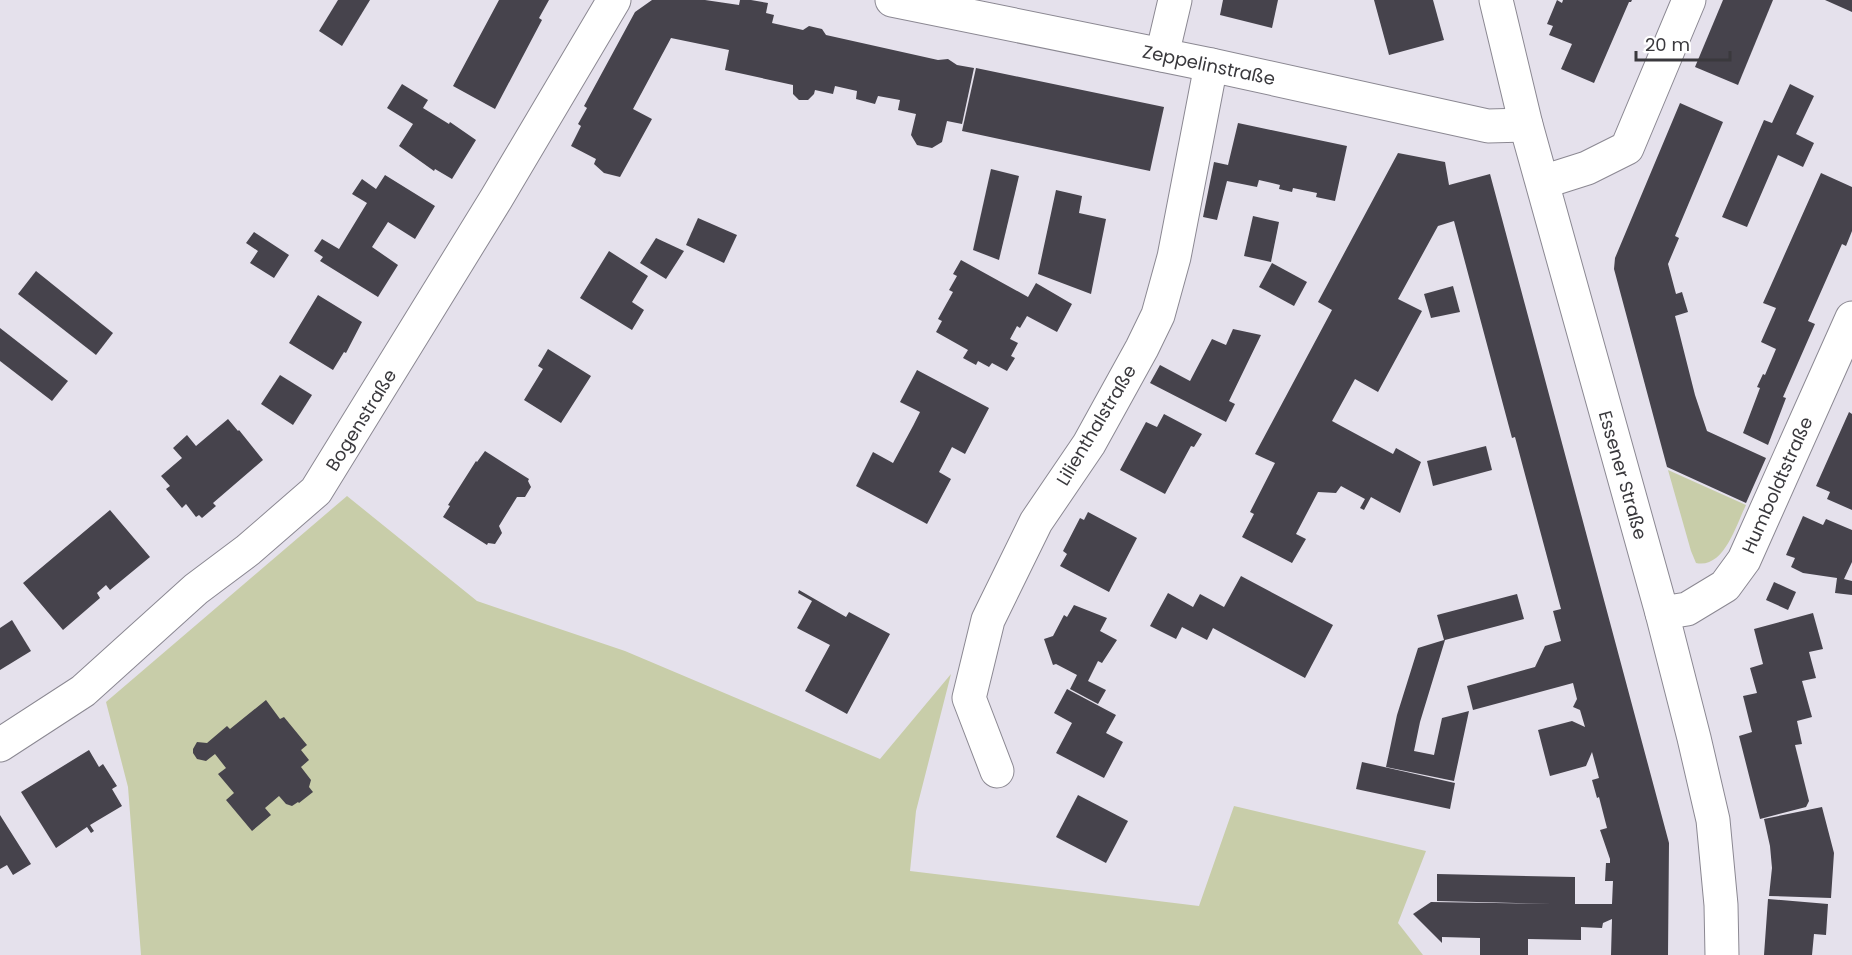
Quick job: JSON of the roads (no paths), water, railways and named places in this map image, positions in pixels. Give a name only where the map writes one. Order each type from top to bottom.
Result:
[{"type":"street","name":"Bogenstraße","points":[[0,745],[83,691],[196,589],[248,550],[316,491],[490,209],[614,0]]},
{"type":"street","name":"Zeppelinstraße","points":[[892,0],[1162,55],[1488,126],[1526,125]]},
{"type":"street","points":[[1162,55],[1175,0]]},
{"type":"street","name":"Essener Straße","points":[[1496,0],[1526,125],[1662,613],[1713,820],[1721,905],[1722,955]]},
{"type":"street","points":[[1543,182],[1587,168],[1627,148],[1689,0]]},
{"type":"street","name":"Lilienthalstraße","points":[[997,771],[969,698],[988,620],[1036,522],[1089,444],[1158,315],[1174,257],[1211,66]]},
{"type":"street","name":"Humboldtstraße","points":[[1662,613],[1687,609],[1725,586],[1744,560],[1852,318]]}]
